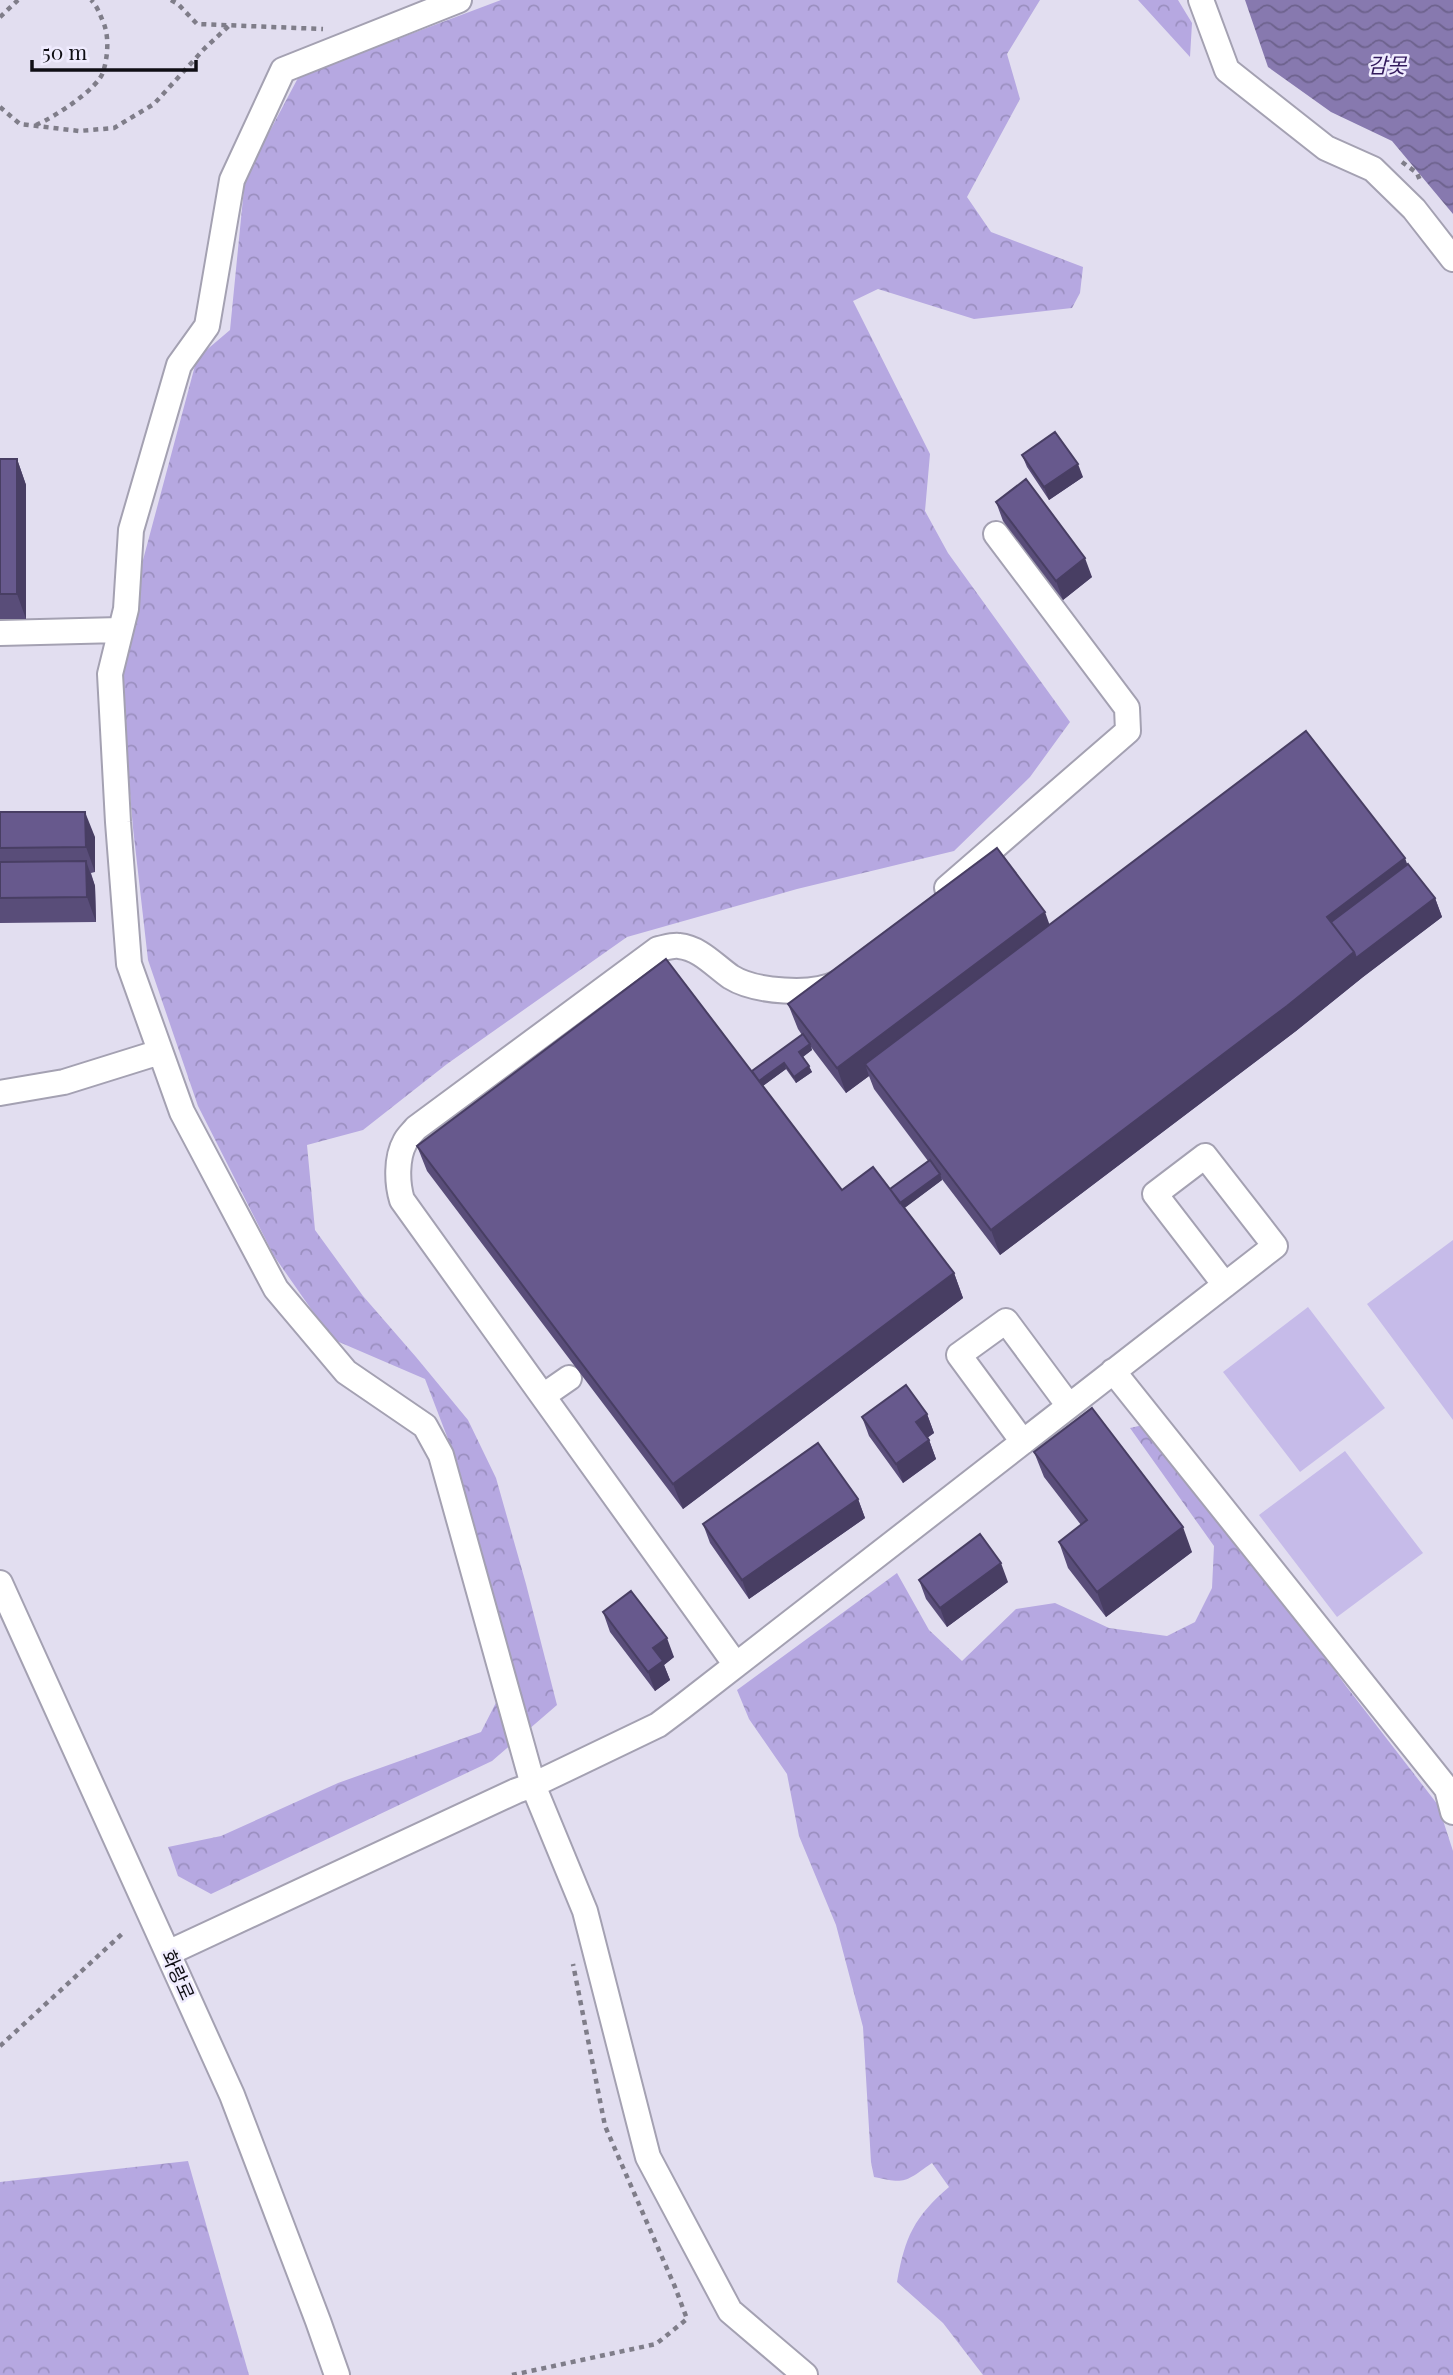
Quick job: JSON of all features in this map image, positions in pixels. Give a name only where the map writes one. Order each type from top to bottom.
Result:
[{"type":"street","points":[[459,0],[283,70],[232,180],[207,326],[179,365],[131,530],[125,608],[110,674],[129,964],[182,1112],[276,1289],[346,1372],[425,1426],[442,1455],[533,1785],[585,1911],[648,2157],[730,2311],[805,2375]]},
{"type":"street","points":[[1201,0],[1227,70],[1326,148],[1373,169],[1414,209],[1453,260]]},
{"type":"street","points":[[930,903],[1128,731],[1127,708],[996,534]]},
{"type":"street","points":[[0,633],[120,630]]},
{"type":"street","points":[[736,1665],[402,1200],[398,1188],[403,1144],[416,1128],[658,949],[679,946],[703,955],[733,978],[761,987],[802,991],[836,985],[857,967]]},
{"type":"street","points":[[0,1093],[64,1082],[160,1052]]},
{"type":"street","points":[[168,1953],[658,1725],[1275,1246],[1205,1156],[1155,1194],[1224,1285]]},
{"type":"street","points":[[1023,1442],[959,1356],[1006,1321],[1069,1406]]},
{"type":"street","points":[[1114,1371],[1451,1795]]},
{"type":"street","points":[[543,1396],[569,1378]]},
{"type":"street","name":"화랑로","points":[[0,1583],[232,2095],[337,2375]]},
{"type":"path","points":[[0,17],[18,0]]},
{"type":"path","points":[[33,126],[49,120],[77,100],[103,74],[108,35],[96,5],[91,0]]},
{"type":"path","points":[[171,0],[197,24],[326,29]]},
{"type":"path","points":[[0,107],[20,124],[79,131],[114,128],[154,104],[231,24]]},
{"type":"path","points":[[0,2046],[122,1933]]},
{"type":"path","points":[[512,2375],[656,2344],[687,2319],[676,2287],[605,2126],[571,1956]]},
{"type":"shaded area","points":[[1453,1240],[1453,1420],[1367,1304]]},
{"type":"shaded area","points":[[1308,1307],[1385,1408],[1300,1472],[1223,1372]]},
{"type":"shaded area","points":[[1345,1451],[1423,1553],[1337,1617],[1259,1515]]},
{"type":"green space","points":[[501,0],[1040,0],[1007,54],[1020,99],[967,197],[991,232],[1083,267],[1080,293],[1072,308],[974,319],[878,289],[853,301],[930,454],[925,511],[948,553],[1070,722],[1030,777],[954,851],[797,889],[627,937],[447,1064],[363,1130],[307,1145],[315,1230],[363,1296],[468,1420],[496,1478],[557,1705],[492,1761],[211,1894],[178,1876],[168,1847],[221,1836],[338,1783],[481,1732],[505,1685],[456,1460],[425,1379],[332,1339],[274,1256],[198,1106],[148,960],[120,678],[143,560],[197,358],[230,330],[245,178],[299,76]]},
{"type":"green space","points":[[1138,0],[1178,0],[1192,23],[1190,57]]},
{"type":"green space","points":[[1143,1425],[1249,1554],[1438,1805],[1453,1851],[1453,2375],[983,2375],[943,2323],[897,2282],[908,2240],[919,2218],[949,2187],[932,2163],[905,2180],[874,2177],[863,2027],[836,1925],[799,1836],[787,1774],[749,1719],[737,1690],[897,1573],[929,1630],[962,1661],[1016,1609],[1055,1603],[1109,1628],[1167,1636],[1195,1622],[1212,1588],[1214,1546],[1130,1428]]},
{"type":"green space","points":[[188,2161],[249,2375],[0,2375],[0,2182]]},
{"type":"water","name":"감못","points":[[1245,0],[1453,0],[1453,214],[1392,141],[1331,112],[1268,67]]},
{"type":"building","points":[[1055,432],[1078,464],[1044,487],[1022,455]]},
{"type":"building","points":[[0,459],[17,459],[17,594],[0,594]]},
{"type":"building","points":[[1026,479],[1085,558],[1056,581],[996,502]]},
{"type":"building","points":[[1306,731],[1405,858],[1327,917],[1354,952],[1287,1006],[991,1230],[865,1064]]},
{"type":"building","points":[[0,812],[85,812],[86,847],[0,848]]},
{"type":"building","points":[[997,848],[1045,912],[837,1068],[788,1004]]},
{"type":"building","points":[[86,861],[87,897],[0,898],[0,862]]},
{"type":"building","points":[[1408,864],[1435,898],[1356,958],[1331,922]]},
{"type":"building","points":[[666,959],[842,1190],[873,1167],[954,1273],[673,1484],[417,1146]]},
{"type":"building","points":[[803,1034],[810,1044],[799,1052],[809,1066],[794,1077],[784,1063],[759,1081],[752,1071]]},
{"type":"building","points":[[930,1160],[940,1174],[900,1203],[890,1189]]},
{"type":"building","points":[[906,1385],[927,1414],[916,1422],[929,1440],[896,1464],[862,1417]]},
{"type":"building","points":[[1092,1408],[1183,1527],[1097,1592],[1059,1542],[1087,1520],[1034,1452]]},
{"type":"building","points":[[818,1443],[858,1499],[742,1580],[703,1524]]},
{"type":"building","points":[[980,1534],[1001,1563],[940,1608],[919,1580]]},
{"type":"building","points":[[631,1591],[667,1638],[653,1648],[663,1661],[648,1672],[603,1612]]}]
